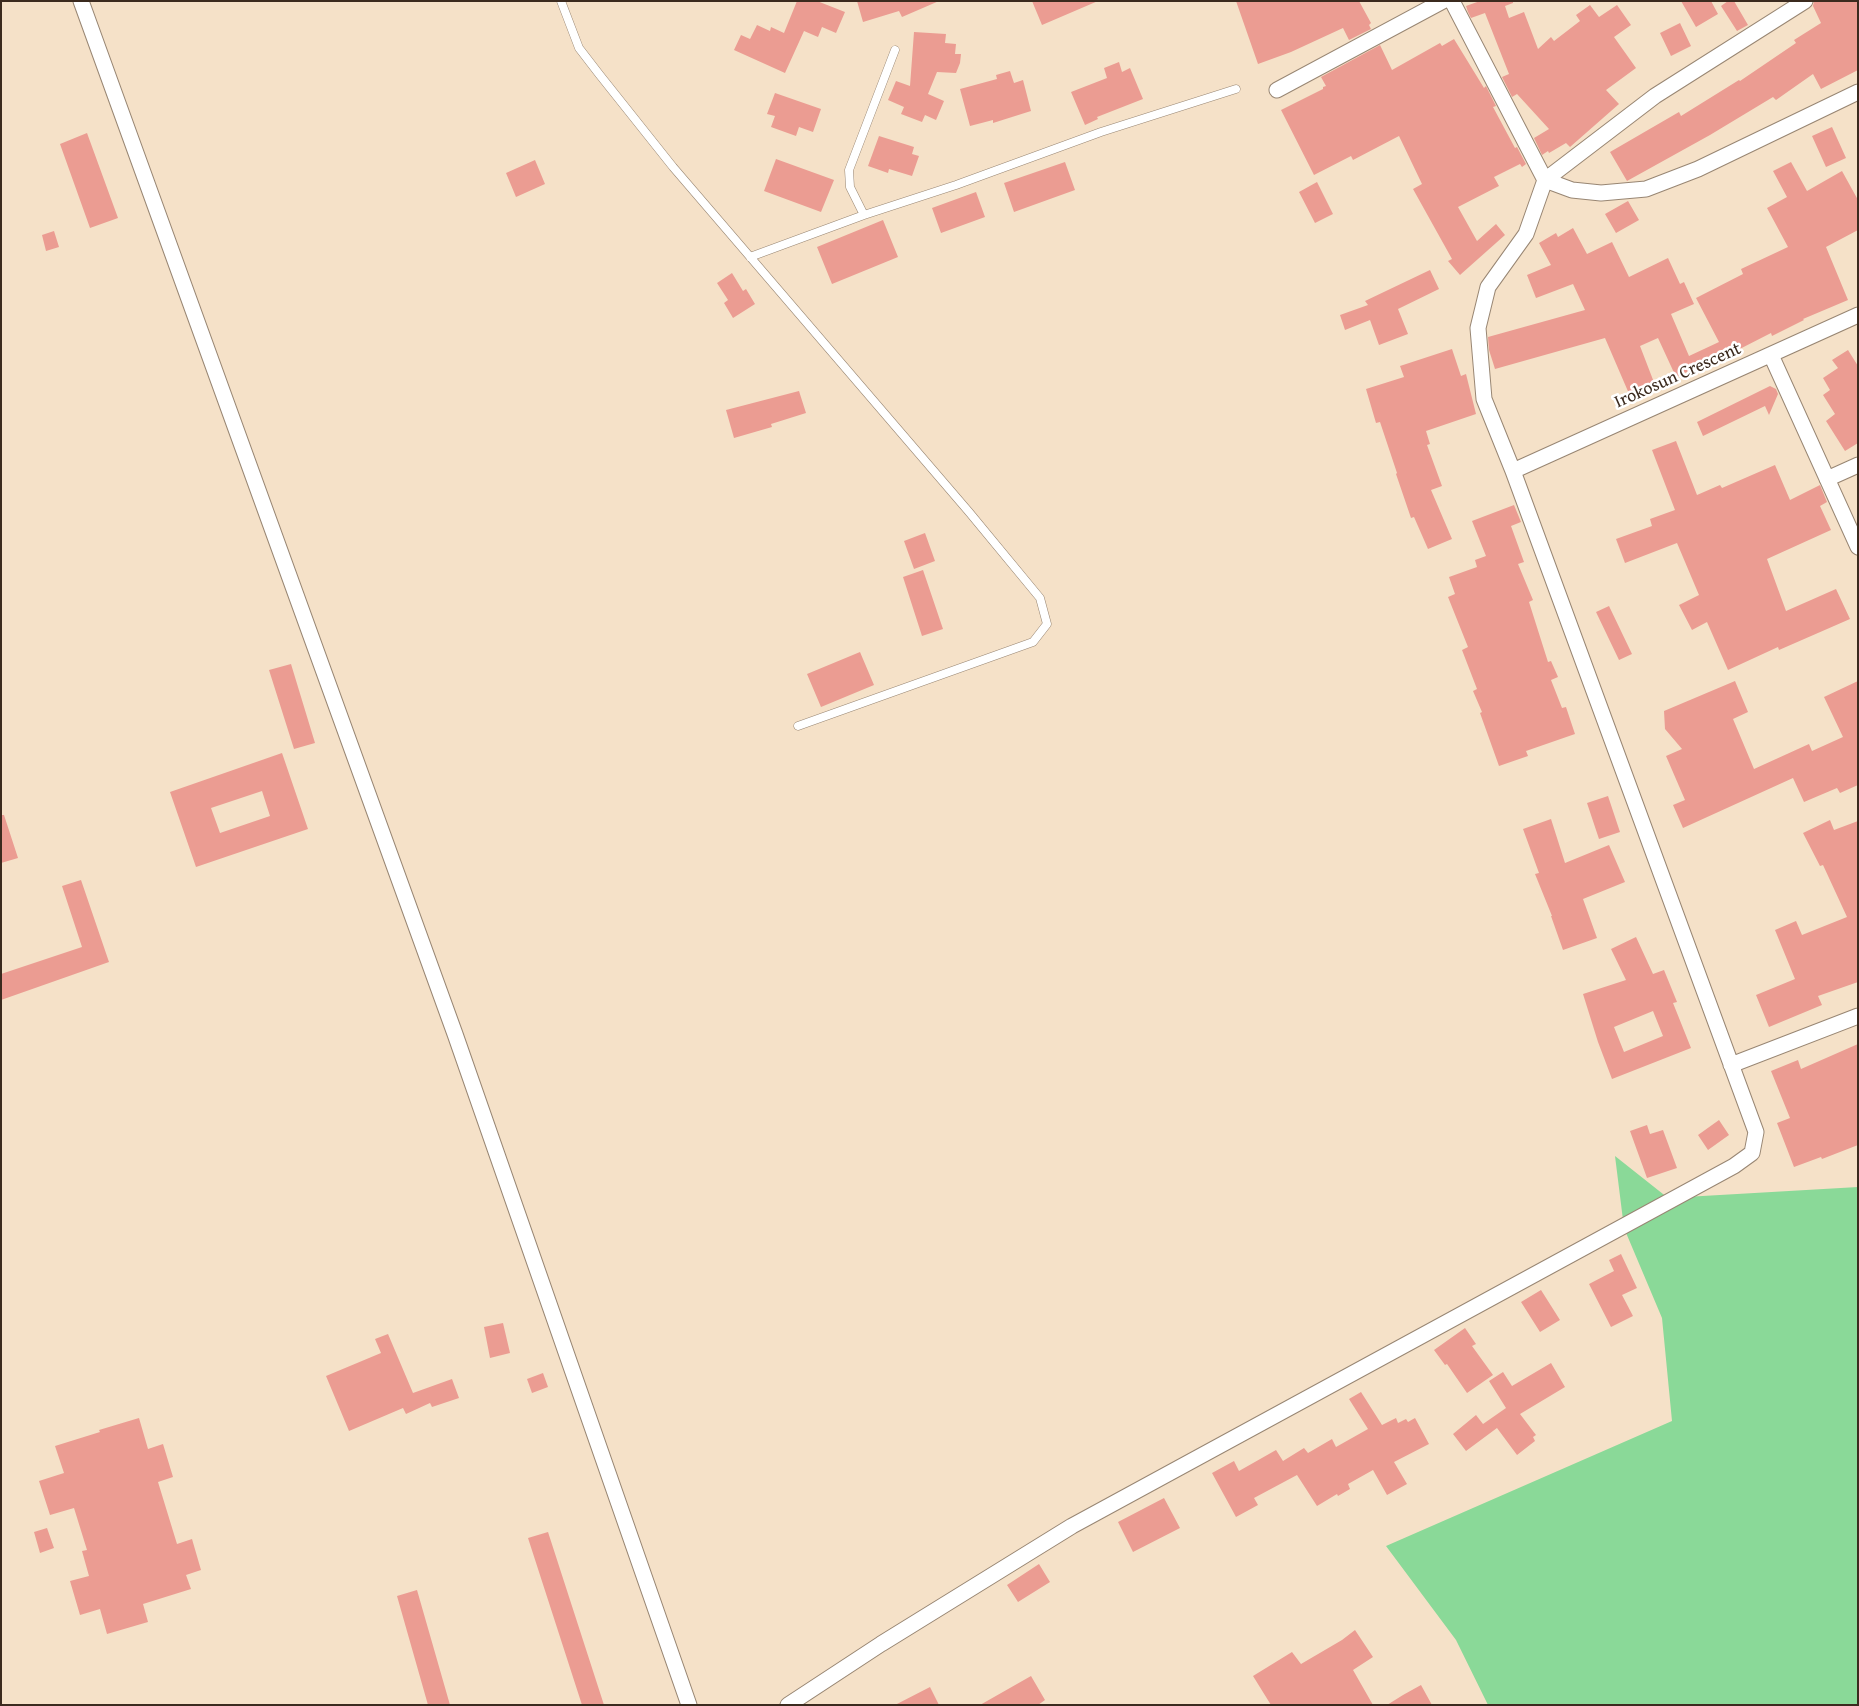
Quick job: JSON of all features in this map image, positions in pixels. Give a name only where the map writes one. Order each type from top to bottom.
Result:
[{"type":"street","points":[[81,1],[455,1034],[689,1705]]},
{"type":"street","points":[[1277,90],[1443,1]]},
{"type":"street","points":[[1452,1],[1545,180],[1572,190],[1601,192],[1646,189],[1698,169],[1858,92]]},
{"type":"street","points":[[788,1705],[881,1644],[1072,1526],[1734,1166],[1752,1153],[1756,1132],[1484,399],[1478,328],[1488,287],[1526,234],[1545,180],[1655,96],[1804,1]]},
{"type":"street","name":"Irokosun Crescent","points":[[1512,471],[1858,315]]},
{"type":"street","points":[[1771,355],[1858,547]]},
{"type":"street","points":[[1827,479],[1858,465]]},
{"type":"street","points":[[1731,1065],[1858,1016]]},
{"type":"lane","points":[[561,1],[579,48],[673,167],[969,512],[1040,598],[1047,624],[1033,642],[798,726]]},
{"type":"lane","points":[[864,215],[850,187],[849,170],[895,50]]},
{"type":"lane","points":[[750,257],[1101,132],[1236,89]]},
{"type":"green space","points":[[1615,1156],[1668,1198],[1858,1187],[1858,1705],[1488,1705],[1456,1640],[1386,1546],[1672,1421],[1662,1318],[1624,1228]]},
{"type":"building","points":[[797,1],[817,1],[845,12],[836,33],[822,27],[818,37],[804,31],[785,73],[734,50],[741,35],[750,39],[757,25],[770,31],[771,27],[784,33]]},
{"type":"building","points":[[857,1],[939,1],[902,17],[899,11],[863,22]]},
{"type":"building","points":[[1032,1],[1098,1],[1042,25]]},
{"type":"building","points":[[1236,1],[1359,1],[1371,23],[1369,25],[1371,29],[1349,40],[1343,28],[1291,52],[1258,64]]},
{"type":"building","points":[[1480,1],[1513,1],[1513,3],[1505,6],[1509,18],[1524,12],[1538,49],[1551,37],[1554,41],[1580,21],[1576,15],[1590,5],[1599,17],[1617,5],[1631,25],[1614,37],[1636,68],[1606,90],[1619,104],[1570,147],[1566,143],[1542,155],[1534,138],[1549,129],[1517,94],[1512,97],[1502,77],[1509,74],[1485,13],[1471,18],[1466,6]]},
{"type":"building","points":[[1681,1],[1711,1],[1718,14],[1696,27]]},
{"type":"building","points":[[1728,1],[1734,1],[1748,25],[1737,31],[1721,6]]},
{"type":"building","points":[[1814,1],[1858,1],[1858,70],[1821,89],[1813,74],[1776,100],[1773,97],[1710,135],[1627,181],[1610,152],[1679,112],[1681,116],[1740,81],[1796,43],[1794,40],[1821,23],[1813,6]]},
{"type":"building","points":[[1680,23],[1691,46],[1671,56],[1660,33]]},
{"type":"building","points":[[914,32],[946,34],[945,43],[956,44],[955,54],[961,54],[956,73],[937,72],[928,94],[944,101],[936,120],[925,115],[922,122],[901,114],[904,107],[888,100],[896,81],[910,86]]},
{"type":"building","points":[[1454,39],[1484,88],[1486,86],[1496,106],[1493,107],[1515,148],[1517,147],[1526,164],[1522,167],[1520,164],[1494,177],[1499,186],[1458,207],[1477,241],[1496,224],[1505,235],[1460,275],[1448,261],[1452,259],[1413,189],[1422,184],[1399,136],[1353,160],[1351,156],[1314,175],[1281,110],[1323,89],[1326,86],[1321,77],[1380,45],[1392,70],[1440,43],[1442,46]]},
{"type":"building","points":[[1119,62],[1122,72],[1130,68],[1143,99],[1097,117],[1098,119],[1085,125],[1071,92],[1107,78],[1104,68]]},
{"type":"building","points":[[1010,71],[1014,83],[1023,80],[1031,111],[993,123],[993,120],[970,126],[960,89],[997,79],[996,75]]},
{"type":"building","points":[[775,93],[821,109],[813,132],[799,127],[796,136],[771,127],[775,116],[767,114]]},
{"type":"building","points":[[1832,127],[1846,158],[1826,167],[1812,136]]},
{"type":"building","points":[[87,133],[118,218],[90,228],[60,144]]},
{"type":"building","points":[[879,136],[914,147],[912,154],[919,156],[912,176],[889,169],[888,173],[868,166]]},
{"type":"building","points":[[776,159],[834,180],[821,212],[764,191]]},
{"type":"building","points":[[535,160],[545,184],[516,197],[506,173]]},
{"type":"building","points":[[1065,162],[1075,190],[1014,212],[1004,183]]},
{"type":"building","points":[[1791,162],[1807,191],[1842,171],[1858,200],[1858,230],[1826,247],[1848,300],[1803,319],[1772,336],[1771,333],[1726,356],[1726,354],[1676,377],[1658,338],[1640,346],[1655,385],[1630,396],[1605,338],[1495,369],[1489,350],[1488,337],[1585,310],[1573,284],[1536,298],[1527,275],[1551,265],[1539,243],[1556,233],[1558,237],[1573,228],[1587,254],[1612,242],[1629,277],[1668,258],[1680,284],[1684,282],[1694,304],[1671,314],[1689,356],[1719,342],[1696,298],[1743,274],[1741,269],[1788,247],[1767,208],[1787,197],[1773,171]]},
{"type":"building","points":[[1317,182],[1333,214],[1315,223],[1299,192]]},
{"type":"building","points":[[976,192],[985,217],[941,233],[932,208]]},
{"type":"building","points":[[1628,201],[1639,220],[1616,233],[1605,214]]},
{"type":"building","points":[[883,220],[898,257],[832,284],[817,247]]},
{"type":"building","points":[[54,231],[59,247],[46,251],[42,235]]},
{"type":"building","points":[[1430,270],[1439,289],[1398,309],[1408,334],[1379,345],[1370,320],[1345,330],[1340,315],[1368,305],[1365,301]]},
{"type":"building","points":[[732,273],[743,291],[746,289],[755,304],[733,318],[724,303],[728,300],[717,283]]},
{"type":"building","points":[[1452,349],[1461,376],[1466,374],[1476,414],[1426,431],[1430,444],[1427,445],[1442,486],[1431,490],[1452,539],[1428,549],[1414,517],[1411,518],[1380,422],[1376,423],[1366,389],[1404,377],[1400,366]]},
{"type":"building","points":[[1848,350],[1858,366],[1858,443],[1845,451],[1826,421],[1835,414],[1823,395],[1830,390],[1823,378],[1838,368],[1832,360]]},
{"type":"building","points":[[1770,386],[1776,389],[1778,394],[1769,415],[1765,406],[1703,436],[1697,422]]},
{"type":"building","points":[[799,391],[806,413],[771,424],[772,427],[734,438],[726,410]]},
{"type":"building","points":[[1676,441],[1697,495],[1720,485],[1722,488],[1775,465],[1790,500],[1820,485],[1827,502],[1820,506],[1831,530],[1767,559],[1786,611],[1836,589],[1850,619],[1779,650],[1778,647],[1728,670],[1707,622],[1692,630],[1679,605],[1699,595],[1677,543],[1625,563],[1616,539],[1652,526],[1650,519],[1675,510],[1652,450]]},
{"type":"building","points":[[1514,505],[1521,522],[1511,526],[1524,562],[1518,564],[1533,600],[1529,602],[1548,662],[1551,661],[1558,677],[1551,680],[1562,708],[1566,707],[1575,734],[1526,751],[1528,756],[1499,766],[1480,713],[1482,712],[1473,691],[1477,689],[1462,650],[1468,647],[1448,597],[1455,594],[1449,577],[1477,567],[1475,560],[1486,556],[1472,521]]},
{"type":"building","points":[[925,533],[935,561],[914,569],[904,541]]},
{"type":"building","points":[[923,570],[943,629],[922,636],[903,577]]},
{"type":"building","points":[[1609,606],[1632,654],[1619,660],[1596,612]]},
{"type":"building","points":[[860,652],[874,685],[821,707],[807,674]]},
{"type":"building","points":[[291,664],[315,743],[294,749],[269,670]]},
{"type":"building","points":[[1735,681],[1748,712],[1733,719],[1754,769],[1809,744],[1812,751],[1843,737],[1824,697],[1858,681],[1858,785],[1840,793],[1837,788],[1804,802],[1793,778],[1683,828],[1673,805],[1685,800],[1666,756],[1682,749],[1665,729],[1664,711]]},
{"type":"building","points":[[282,753],[308,829],[196,867],[170,792]],"holes":[[[262,791],[270,816],[220,833],[211,808]]]},
{"type":"building","points":[[1608,796],[1620,832],[1599,839],[1587,803]]},
{"type":"building","points":[[1,815],[4,815],[18,858],[1,863]]},
{"type":"building","points":[[1551,819],[1565,863],[1609,845],[1625,882],[1583,899],[1597,938],[1563,950],[1535,874],[1539,873],[1523,829]]},
{"type":"building","points":[[1830,820],[1834,830],[1858,821],[1858,982],[1818,996],[1822,1005],[1769,1027],[1756,995],[1795,979],[1775,930],[1796,921],[1802,935],[1847,917],[1823,865],[1820,866],[1803,833]]},
{"type":"building","points":[[81,880],[109,962],[1,1000],[1,974],[82,947],[62,886]]},
{"type":"building","points":[[1636,937],[1653,974],[1664,970],[1677,1002],[1673,1003],[1691,1048],[1612,1079],[1583,994],[1626,980],[1611,949]],"holes":[[[1653,1011],[1663,1036],[1624,1052],[1614,1027]]]},
{"type":"building","points":[[1858,1044],[1858,1145],[1822,1159],[1821,1157],[1794,1167],[1777,1123],[1790,1118],[1771,1071],[1798,1060],[1801,1069]]},
{"type":"building","points":[[1719,1120],[1729,1135],[1708,1150],[1698,1135]]},
{"type":"building","points":[[1647,1125],[1650,1134],[1663,1130],[1677,1168],[1647,1178],[1630,1131]]},
{"type":"building","points":[[1621,1254],[1637,1288],[1622,1295],[1633,1316],[1611,1327],[1589,1284],[1614,1271],[1609,1260]]},
{"type":"building","points":[[1541,1290],[1560,1320],[1540,1332],[1521,1302]]},
{"type":"building","points":[[503,1323],[510,1353],[490,1358],[484,1327]]},
{"type":"building","points":[[1465,1328],[1476,1344],[1472,1346],[1493,1375],[1467,1393],[1447,1364],[1445,1365],[1434,1350]]},
{"type":"building","points":[[388,1334],[413,1393],[452,1379],[459,1398],[432,1407],[430,1403],[406,1414],[403,1408],[349,1431],[326,1376],[381,1353],[375,1339]]},
{"type":"building","points":[[1551,1363],[1565,1387],[1520,1414],[1536,1435],[1533,1437],[1535,1441],[1517,1455],[1497,1428],[1466,1451],[1453,1434],[1476,1415],[1483,1424],[1506,1408],[1489,1381],[1503,1372],[1512,1386]]},
{"type":"building","points":[[543,1373],[548,1387],[532,1393],[527,1379]]},
{"type":"building","points":[[1361,1392],[1382,1425],[1396,1418],[1398,1423],[1406,1419],[1408,1422],[1415,1418],[1429,1444],[1394,1462],[1407,1484],[1387,1495],[1373,1470],[1348,1484],[1350,1489],[1338,1496],[1337,1494],[1317,1506],[1297,1475],[1254,1498],[1258,1505],[1236,1517],[1212,1473],[1234,1461],[1239,1471],[1276,1450],[1283,1461],[1304,1448],[1308,1453],[1332,1439],[1336,1447],[1368,1429],[1349,1399]]},
{"type":"building","points":[[139,1418],[148,1449],[163,1444],[173,1477],[158,1482],[177,1544],[192,1539],[201,1570],[186,1575],[191,1589],[143,1604],[148,1622],[107,1634],[100,1609],[80,1615],[70,1581],[89,1576],[82,1551],[87,1550],[74,1508],[50,1515],[39,1481],[64,1473],[55,1446]]},
{"type":"building","points":[[1164,1498],[1180,1528],[1133,1552],[1118,1522]]},
{"type":"building","points":[[47,1528],[54,1548],[40,1553],[34,1532]]},
{"type":"building","points":[[548,1532],[604,1705],[582,1705],[528,1538]]},
{"type":"building","points":[[1039,1564],[1050,1582],[1018,1602],[1007,1585]]},
{"type":"building","points":[[417,1590],[450,1705],[428,1705],[397,1596]]},
{"type":"building","points":[[1355,1630],[1373,1657],[1353,1670],[1373,1705],[1271,1705],[1253,1676],[1292,1652],[1301,1664],[1342,1640]]},
{"type":"building","points":[[1031,1676],[1045,1700],[1038,1705],[980,1705]]},
{"type":"building","points":[[1421,1685],[1432,1705],[1387,1705],[1403,1695]]},
{"type":"building","points":[[930,1687],[939,1705],[895,1705]]}]
